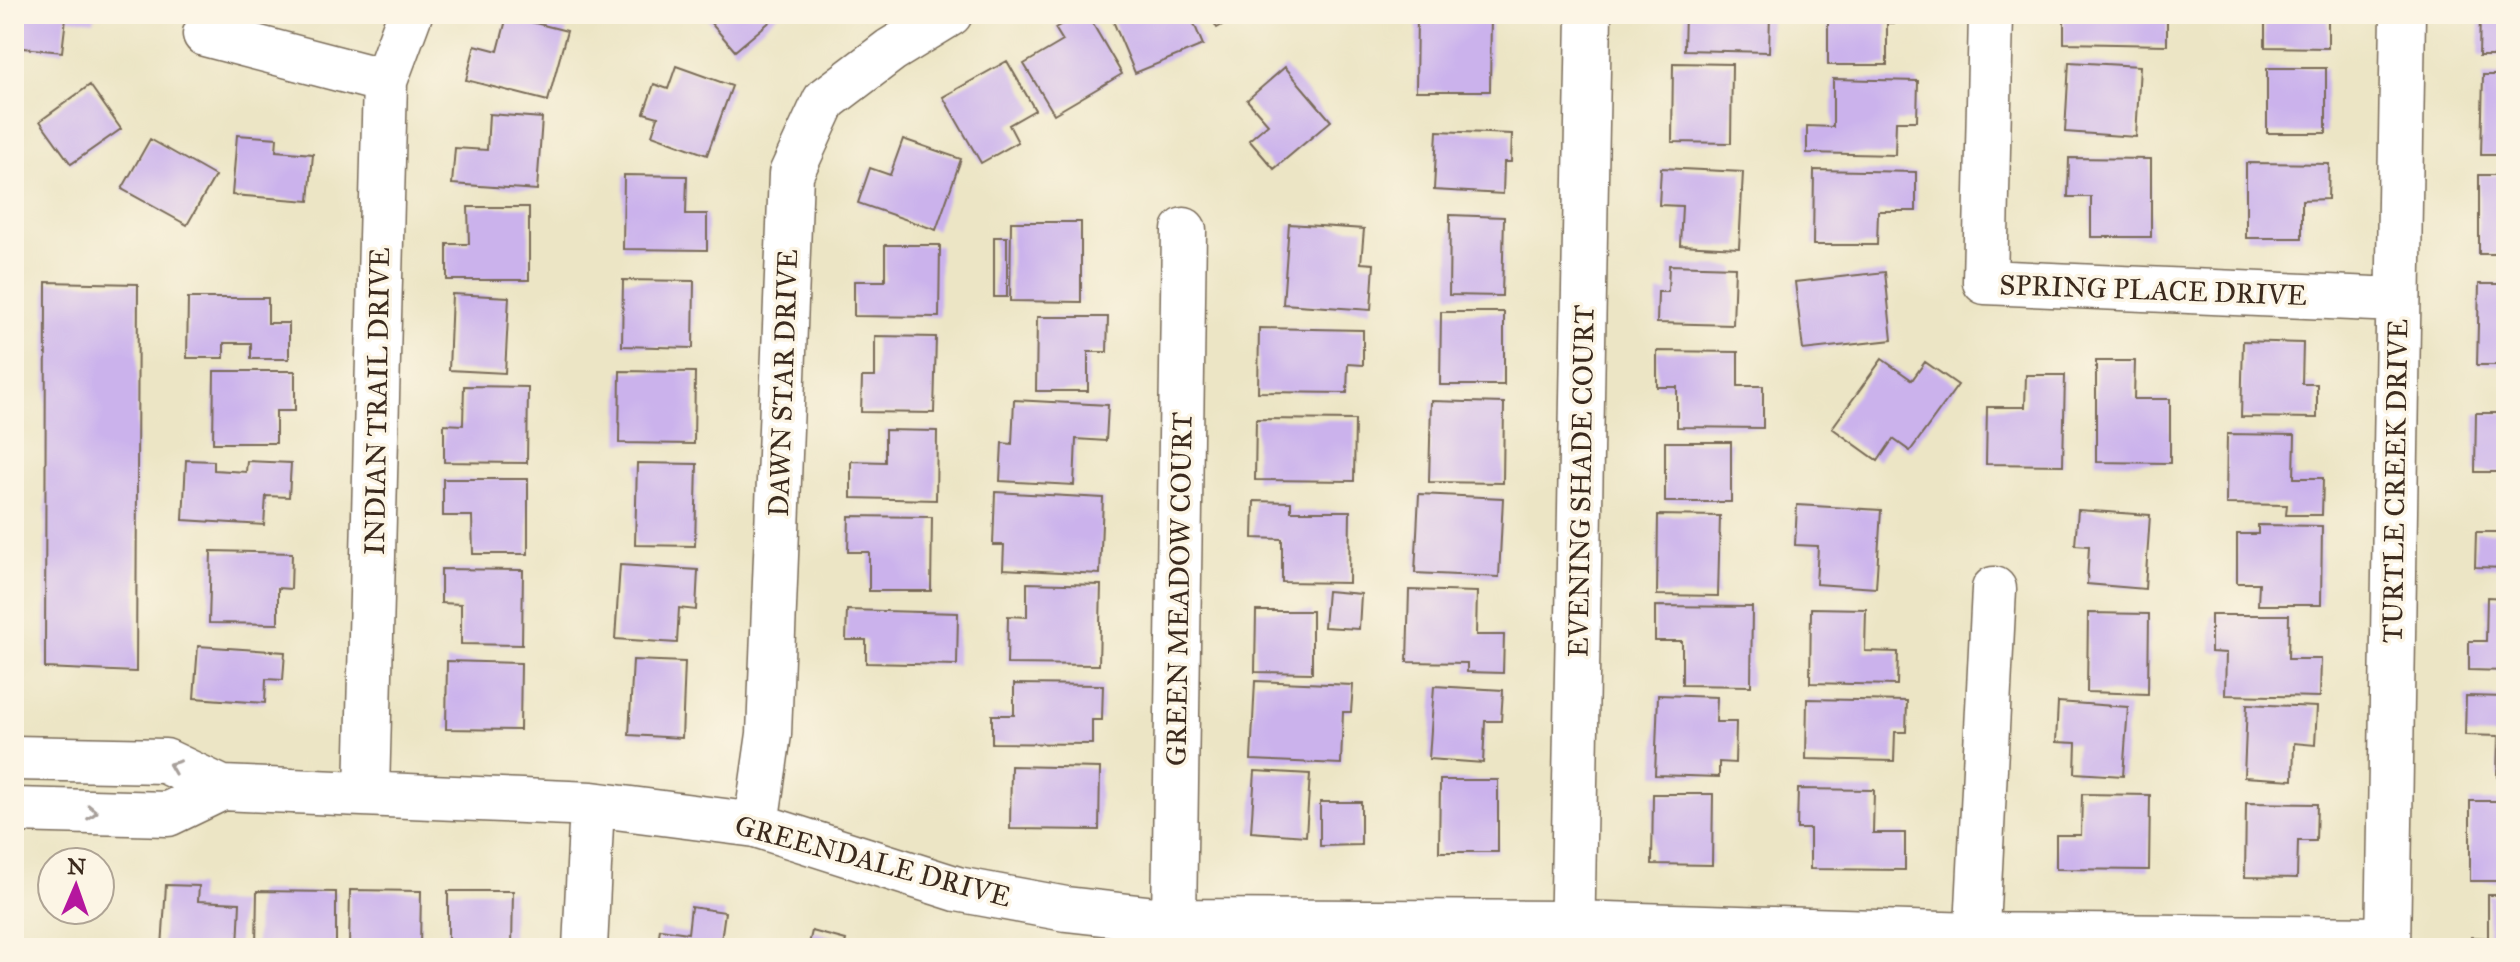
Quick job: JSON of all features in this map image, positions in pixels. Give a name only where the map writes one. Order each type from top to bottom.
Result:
[{"type":"street","name":"INDIAN TRAIL DRIVE","points":[[367,793],[385,81],[410,14]]},
{"type":"street","name":"DAWN STAR DRIVE","points":[[756,825],[769,734],[791,174],[825,100],[891,50],[950,14]]},
{"type":"street","name":"EVENING SHADE COURT","points":[[1572,936],[1589,14]]},
{"type":"street","name":"SPRING PLACE DRIVE","points":[[1991,14],[1985,282],[2397,300]]},
{"type":"street","name":"TURTLE CREEK DRIVE","points":[[2388,943],[2403,14]]},
{"type":"street","points":[[205,34],[385,81]]},
{"type":"street","name":"GREEN MEADOW COURT","points":[[1173,934],[1184,230]]},
{"type":"street","points":[[1976,941],[1994,589]]},
{"type":"street","name":"GREENDALE DRIVE","points":[[14,758],[165,761],[222,788],[592,804],[756,825],[957,889],[1066,909],[1173,934],[2388,943]]},
{"type":"street","name":"GREENDALE DRIVE","points":[[14,810],[168,814],[222,788]]},
{"type":"street","points":[[585,948],[592,804]]},
{"type":"building","points":[[14,14],[95,14],[94,21],[66,18],[62,52],[14,47]]},
{"type":"building","points":[[703,14],[779,14],[735,51]]},
{"type":"building","points":[[1079,14],[1087,14],[1122,74],[1054,114],[1024,64],[1063,41],[1055,28]]},
{"type":"building","points":[[1110,14],[1190,14],[1203,45],[1135,73]]},
{"type":"building","points":[[1209,14],[1241,14],[1217,28]]},
{"type":"building","points":[[1417,14],[1491,14],[1490,91],[1416,91]]},
{"type":"building","points":[[1685,14],[1770,14],[1769,52],[1684,50]]},
{"type":"building","points":[[1828,14],[1916,14],[1916,23],[1887,23],[1887,65],[1828,65]]},
{"type":"building","points":[[2064,14],[2167,14],[2167,45],[2064,43]]},
{"type":"building","points":[[2265,14],[2328,14],[2328,48],[2265,47]]},
{"type":"building","points":[[2480,14],[2506,14],[2506,56],[2479,56]]},
{"type":"building","points":[[507,16],[567,31],[548,101],[466,80],[475,45],[498,51]]},
{"type":"building","points":[[1007,61],[1035,110],[1009,125],[1018,142],[981,163],[943,97]]},
{"type":"building","points":[[2069,62],[2140,66],[2136,137],[2065,132]]},
{"type":"building","points":[[1673,63],[1732,64],[1731,143],[1672,142]]},
{"type":"building","points":[[676,66],[732,86],[707,155],[652,135],[658,117],[644,113],[654,84],[668,89]]},
{"type":"building","points":[[1285,67],[1331,121],[1274,169],[1249,140],[1268,124],[1247,100]]},
{"type":"building","points":[[2267,68],[2326,68],[2326,133],[2267,133]]},
{"type":"building","points":[[2483,75],[2506,75],[2506,155],[2481,155]]},
{"type":"building","points":[[1833,79],[1918,81],[1917,121],[1896,121],[1895,155],[1807,153],[1807,126],[1833,127]]},
{"type":"building","points":[[90,85],[121,129],[71,164],[40,121]]},
{"type":"building","points":[[489,114],[542,118],[537,190],[452,184],[455,148],[487,150]]},
{"type":"building","points":[[1437,131],[1512,134],[1511,162],[1504,162],[1503,194],[1434,190]]},
{"type":"building","points":[[237,135],[277,138],[276,151],[313,154],[309,201],[232,195]]},
{"type":"building","points":[[150,139],[215,176],[187,225],[122,189]]},
{"type":"building","points":[[903,139],[961,159],[936,230],[858,203],[870,168],[890,175]]},
{"type":"building","points":[[2069,158],[2151,159],[2151,237],[2091,237],[2091,197],[2068,197]]},
{"type":"building","points":[[2246,163],[2329,164],[2328,199],[2302,200],[2302,238],[2246,238]]},
{"type":"building","points":[[1661,168],[1743,172],[1739,248],[1680,245],[1682,206],[1659,205]]},
{"type":"building","points":[[1814,170],[1916,172],[1916,211],[1878,211],[1877,245],[1813,245]]},
{"type":"building","points":[[624,175],[687,176],[686,214],[707,214],[707,250],[623,249]]},
{"type":"building","points":[[2479,175],[2506,175],[2506,254],[2479,254]]},
{"type":"building","points":[[468,207],[529,207],[529,280],[447,280],[447,244],[469,244]]},
{"type":"building","points":[[1450,215],[1504,217],[1502,296],[1449,295]]},
{"type":"building","points":[[1011,222],[1081,222],[1081,302],[1010,301]]},
{"type":"building","points":[[1289,224],[1364,229],[1361,263],[1374,264],[1371,310],[1283,304]]},
{"type":"building","points":[[994,237],[1007,237],[1007,297],[994,297]]},
{"type":"building","points":[[885,245],[940,245],[939,317],[854,316],[854,281],[885,281]]},
{"type":"building","points":[[1669,265],[1735,267],[1733,325],[1657,323],[1658,292],[1668,292]]},
{"type":"building","points":[[1885,272],[1892,340],[1803,350],[1795,282]]},
{"type":"building","points":[[623,280],[694,281],[693,348],[622,346]]},
{"type":"building","points":[[46,282],[138,284],[136,672],[45,668]]},
{"type":"building","points":[[2479,284],[2506,284],[2506,365],[2477,365]]},
{"type":"building","points":[[452,294],[509,297],[505,373],[449,370]]},
{"type":"building","points":[[188,298],[268,298],[268,323],[289,323],[289,359],[251,359],[251,343],[224,343],[224,358],[187,358]]},
{"type":"building","points":[[1441,312],[1504,312],[1504,385],[1440,385]]},
{"type":"building","points":[[1037,317],[1108,317],[1107,352],[1088,352],[1088,391],[1036,391]]},
{"type":"building","points":[[1259,328],[1363,330],[1363,365],[1348,364],[1347,393],[1258,392]]},
{"type":"building","points":[[875,336],[936,337],[934,413],[861,412],[862,377],[875,377]]},
{"type":"building","points":[[2243,341],[2303,343],[2302,384],[2317,384],[2317,418],[2241,417]]},
{"type":"building","points":[[1657,351],[1738,352],[1738,386],[1763,386],[1763,428],[1677,427],[1677,387],[1657,387]]},
{"type":"building","points":[[1882,359],[1912,380],[1925,362],[1958,385],[1910,451],[1893,439],[1878,461],[1832,428]]},
{"type":"building","points":[[2096,361],[2135,361],[2134,399],[2170,399],[2170,463],[2096,462]]},
{"type":"building","points":[[214,371],[295,371],[295,411],[276,411],[276,443],[213,443]]},
{"type":"building","points":[[620,371],[695,372],[694,444],[619,443]]},
{"type":"building","points":[[2026,375],[2065,375],[2063,465],[1986,464],[1987,407],[2025,407]]},
{"type":"building","points":[[464,386],[528,387],[527,463],[444,462],[444,424],[463,425]]},
{"type":"building","points":[[1014,400],[1108,405],[1106,441],[1076,439],[1074,485],[1000,481],[1002,443],[1012,444]]},
{"type":"building","points":[[1431,401],[1504,403],[1503,483],[1429,482]]},
{"type":"building","points":[[2476,413],[2506,413],[2506,472],[2475,472]]},
{"type":"building","points":[[1256,419],[1355,420],[1354,481],[1255,480]]},
{"type":"building","points":[[885,430],[937,431],[936,500],[851,498],[851,461],[885,462]]},
{"type":"building","points":[[2227,434],[2295,435],[2294,478],[2323,478],[2322,515],[2286,515],[2287,505],[2226,504]]},
{"type":"building","points":[[1665,442],[1731,442],[1731,502],[1665,502]]},
{"type":"building","points":[[186,460],[214,461],[214,470],[246,472],[247,461],[291,463],[289,497],[266,496],[264,525],[183,520]]},
{"type":"building","points":[[637,463],[697,464],[695,546],[635,545]]},
{"type":"building","points":[[443,479],[528,479],[528,554],[473,554],[472,516],[443,516]]},
{"type":"building","points":[[2502,490],[2506,490],[2506,568],[2475,567],[2476,532],[2501,532]]},
{"type":"building","points":[[995,492],[1103,498],[1100,574],[1003,569],[1004,545],[993,545]]},
{"type":"building","points":[[1419,494],[1503,498],[1499,577],[1415,573]]},
{"type":"building","points":[[1254,501],[1291,502],[1291,511],[1350,511],[1349,583],[1282,582],[1282,539],[1253,538]]},
{"type":"building","points":[[1797,505],[1881,510],[1876,588],[1816,584],[1818,546],[1795,545]]},
{"type":"building","points":[[2078,510],[2150,515],[2145,589],[2087,584],[2089,546],[2075,545]]},
{"type":"building","points":[[1658,515],[1720,516],[1718,596],[1657,595]]},
{"type":"building","points":[[849,516],[932,517],[931,591],[869,591],[869,552],[848,552]]},
{"type":"building","points":[[2258,525],[2322,526],[2321,605],[2258,605],[2259,583],[2237,583],[2237,534],[2258,534]]},
{"type":"building","points":[[211,551],[292,553],[291,589],[278,588],[278,624],[209,623]]},
{"type":"building","points":[[620,565],[698,570],[696,610],[679,608],[677,643],[615,639]]},
{"type":"building","points":[[441,569],[523,570],[522,645],[461,644],[461,604],[441,603]]},
{"type":"building","points":[[1027,583],[1101,585],[1099,665],[1007,664],[1008,616],[1027,617]]},
{"type":"building","points":[[1409,590],[1477,592],[1476,635],[1504,635],[1503,673],[1467,672],[1467,663],[1407,662]]},
{"type":"building","points":[[1327,591],[1361,594],[1359,629],[1324,627]]},
{"type":"building","points":[[2487,597],[2506,598],[2506,671],[2469,670],[2469,641],[2486,641]]},
{"type":"building","points":[[1655,606],[1752,607],[1751,686],[1682,685],[1682,641],[1655,641]]},
{"type":"building","points":[[1811,608],[1866,609],[1865,651],[1898,652],[1897,685],[1810,683]]},
{"type":"building","points":[[847,610],[958,613],[957,665],[866,663],[866,640],[846,640]]},
{"type":"building","points":[[1256,611],[1312,611],[1312,673],[1255,672]]},
{"type":"building","points":[[2088,613],[2149,614],[2148,694],[2087,692]]},
{"type":"building","points":[[2211,615],[2289,615],[2288,659],[2321,659],[2320,697],[2225,695],[2226,653],[2211,652]]},
{"type":"building","points":[[198,646],[285,652],[283,680],[266,679],[265,703],[194,698]]},
{"type":"building","points":[[633,660],[685,662],[682,738],[629,735]]},
{"type":"building","points":[[447,661],[521,663],[520,730],[446,729]]},
{"type":"building","points":[[1255,681],[1353,685],[1351,712],[1343,712],[1341,764],[1251,760]]},
{"type":"building","points":[[1014,684],[1103,685],[1102,720],[1092,720],[1092,744],[992,743],[992,715],[1014,715]]},
{"type":"building","points":[[1434,686],[1503,690],[1501,721],[1485,721],[1483,763],[1429,759]]},
{"type":"building","points":[[1658,695],[1717,697],[1716,722],[1736,722],[1735,763],[1719,762],[1719,777],[1655,775]]},
{"type":"building","points":[[2466,696],[2506,697],[2506,778],[2497,777],[2498,736],[2465,735]]},
{"type":"building","points":[[1807,699],[1907,701],[1906,732],[1895,732],[1894,761],[1806,759]]},
{"type":"building","points":[[2058,702],[2128,707],[2123,776],[2075,773],[2076,743],[2056,742]]},
{"type":"building","points":[[2247,704],[2317,707],[2315,745],[2294,743],[2293,780],[2244,777]]},
{"type":"building","points":[[1011,766],[1100,768],[1099,830],[1010,829]]},
{"type":"building","points":[[1255,771],[1310,774],[1306,836],[1251,832]]},
{"type":"building","points":[[1440,780],[1498,780],[1498,852],[1439,852]]},
{"type":"building","points":[[1798,789],[1874,790],[1873,833],[1905,833],[1905,870],[1810,869],[1810,829],[1797,829]]},
{"type":"building","points":[[1653,794],[1713,794],[1712,865],[1652,864]]},
{"type":"building","points":[[2082,794],[2150,795],[2149,870],[2056,869],[2056,835],[2081,835]]},
{"type":"building","points":[[2470,801],[2506,801],[2506,881],[2470,881]]},
{"type":"building","points":[[1320,802],[1361,802],[1361,845],[1320,846]]},
{"type":"building","points":[[2246,803],[2317,804],[2316,841],[2298,841],[2297,878],[2245,877]]},
{"type":"building","points":[[166,885],[199,886],[198,901],[240,903],[238,948],[162,948]]},
{"type":"building","points":[[350,890],[421,891],[420,948],[349,948]]},
{"type":"building","points":[[257,891],[336,892],[336,948],[256,948]]},
{"type":"building","points":[[448,891],[513,891],[512,947],[448,947]]},
{"type":"building","points":[[2488,895],[2506,895],[2506,948],[2470,948],[2471,937],[2488,938]]},
{"type":"building","points":[[691,907],[725,912],[720,948],[657,948],[660,929],[688,933]]},
{"type":"building","points":[[812,931],[846,940],[844,948],[808,948]]}]
